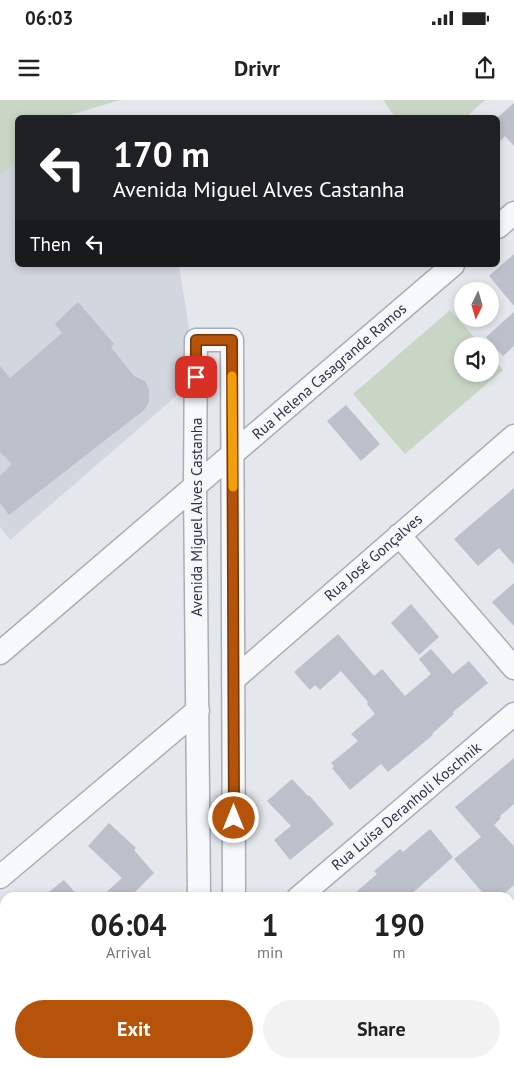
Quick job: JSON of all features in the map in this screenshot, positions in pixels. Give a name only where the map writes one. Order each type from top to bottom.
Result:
[{"type":"street","points":[[500,225],[514,213]]},
{"type":"street","name":"Rua Helena Casagrande Ramos","points":[[0,653],[451,267]]},
{"type":"street","name":"Avenida Miguel Alves Castanha","points":[[198,892],[195,486],[196,340],[232,340],[234,892]]},
{"type":"street","name":"Rua José Gonçalves","points":[[233,680],[514,436]]},
{"type":"street","points":[[399,535],[514,668]]},
{"type":"street","points":[[0,878],[198,710]]},
{"type":"street","name":"Rua Luísa Deranholi Koschnik","points":[[305,892],[514,714]]},
{"type":"shaded area","points":[[15,163],[15,267],[179,267],[189,328],[189,385],[10,540],[0,527],[0,176]]},
{"type":"green space","points":[[0,100],[120,100],[70,115],[15,115],[15,163],[0,176]]},
{"type":"green space","points":[[383,100],[485,100],[468,115],[394,115]]},
{"type":"green space","points":[[450,310],[454,314],[454,328],[466,328],[474,337],[454,337],[454,382],[489,382],[405,454],[353,394]]},
{"type":"green space","points":[[499,365],[503,370],[499,373]]},
{"type":"building","points":[[514,103],[514,146],[505,136],[500,141],[500,115]]},
{"type":"building","points":[[514,254],[514,306],[499,288],[499,282],[494,282],[489,276]]},
{"type":"building","points":[[78,302],[114,344],[111,347],[134,376],[145,381],[149,389],[149,402],[144,410],[9,515],[0,503],[0,476],[12,464],[0,452],[0,366],[10,378],[62,333],[55,324]]},
{"type":"building","points":[[514,312],[514,346],[503,356],[499,352],[499,337],[486,337],[496,328],[499,328],[499,325]]},
{"type":"building","points":[[346,405],[380,444],[361,461],[327,421]]},
{"type":"building","points":[[514,488],[514,565],[499,548],[478,566],[454,539]]},
{"type":"building","points":[[514,583],[514,626],[492,602]]},
{"type":"building","points":[[411,604],[439,637],[419,655],[391,623]]},
{"type":"building","points":[[338,634],[374,676],[382,669],[405,696],[431,674],[419,659],[431,649],[453,674],[469,661],[488,683],[453,712],[454,714],[433,735],[388,772],[381,764],[350,790],[332,768],[334,766],[331,763],[358,741],[351,734],[375,714],[367,704],[368,702],[341,671],[320,690],[315,685],[310,690],[294,672]]},
{"type":"building","points":[[514,758],[514,804],[500,816],[501,818],[494,825],[514,846],[514,885],[506,892],[482,892],[454,859],[481,837],[455,807]]},
{"type":"building","points":[[292,779],[309,795],[334,824],[290,860],[274,840],[291,826],[267,801]]},
{"type":"building","points":[[109,823],[136,848],[134,850],[154,873],[135,892],[107,892],[122,878],[88,846]]},
{"type":"building","points":[[430,829],[453,857],[414,892],[356,892],[377,874],[374,871],[400,849],[403,852]]},
{"type":"building","points":[[64,880],[75,892],[49,892]]},
{"type":"slow traffic","points":[[232,376],[233,487]]},
{"type":"route","points":[[196,377],[196,340],[232,340],[234,818]]}]
